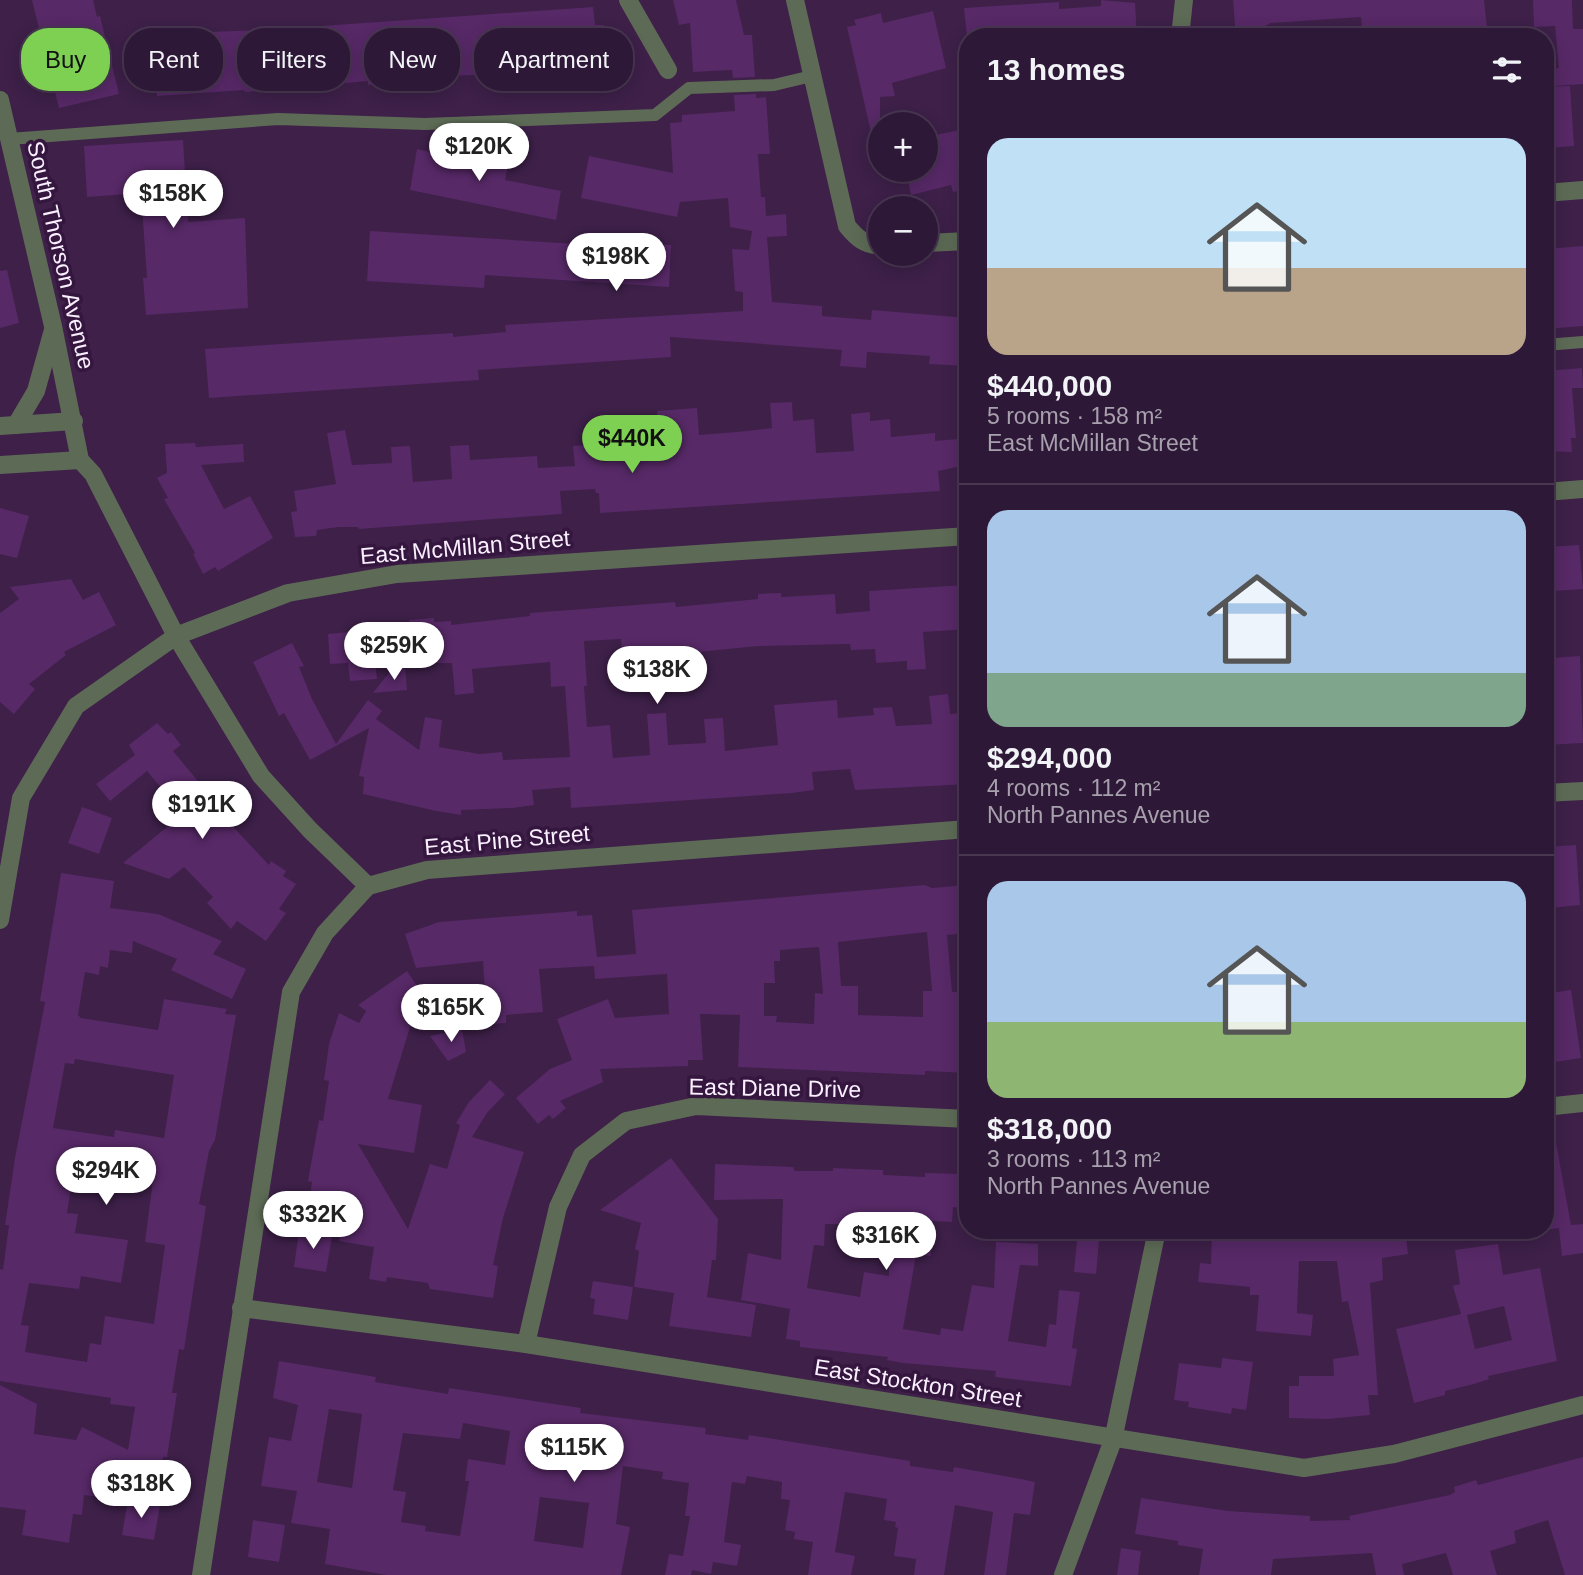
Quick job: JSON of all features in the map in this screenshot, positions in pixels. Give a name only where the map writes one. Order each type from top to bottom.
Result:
[{"type":"street","points":[[628,0],[668,70]]},
{"type":"street","points":[[795,0],[847,226],[856,238],[868,244]]},
{"type":"street","points":[[1181,28],[1184,0]]},
{"type":"street","name":"South Thorson Avenue","points":[[0,100],[74,421]]},
{"type":"street","points":[[1554,192],[1583,190]]},
{"type":"street","points":[[938,242],[959,241]]},
{"type":"street","points":[[8,426],[36,391],[53,326]]},
{"type":"street","points":[[8,426],[74,421],[80,460],[93,474],[176,636],[261,776],[310,831],[368,886],[325,933],[291,992],[201,1575]]},
{"type":"street","points":[[0,465],[80,460]]},
{"type":"street","points":[[1554,491],[1583,489]]},
{"type":"street","name":"East McMillan Street","points":[[0,920],[21,798],[76,706],[176,636],[288,593],[397,574],[959,537]]},
{"type":"street","points":[[1554,793],[1583,791]]},
{"type":"street","name":"East Pine Street","points":[[368,886],[427,870],[959,830]]},
{"type":"street","points":[[1554,1106],[1583,1103]]},
{"type":"street","name":"East Diane Drive","points":[[526,1344],[558,1207],[582,1155],[626,1121],[696,1107],[959,1119]]},
{"type":"street","points":[[1063,1575],[1113,1440],[1155,1239]]},
{"type":"street","name":"East Stockton Street","points":[[241,1308],[526,1344],[1113,1440],[1304,1468],[1394,1454],[1583,1405]]},
{"type":"lane","points":[[9,139],[278,118],[425,124],[655,115],[689,88],[774,85],[813,76]]},
{"type":"lane","points":[[1554,344],[1583,342]]},
{"type":"building","points":[[32,0],[93,0],[103,28],[39,28]]},
{"type":"building","points":[[673,0],[736,0],[744,35],[752,35],[755,77],[733,78],[732,70],[693,72],[690,23],[679,25]]},
{"type":"building","points":[[1101,0],[1135,3],[1136,28],[966,28],[964,8],[1059,2],[1059,9],[1101,6]]},
{"type":"building","points":[[1233,0],[1484,0],[1487,28],[1362,28],[1361,17],[1271,23],[1265,28],[1235,28]]},
{"type":"building","points":[[1533,0],[1572,0],[1573,29],[1583,29],[1583,84],[1554,86],[1554,69],[1559,68],[1555,26],[1534,27]]},
{"type":"building","points":[[593,7],[595,25],[604,25],[604,28],[474,28],[474,75],[460,76],[460,28],[364,28],[364,81],[350,83],[350,28],[293,28]]},
{"type":"building","points":[[933,11],[946,68],[892,83],[895,96],[880,97],[880,112],[868,112],[868,119],[847,27],[856,25],[854,20],[881,13],[883,23]]},
{"type":"building","points":[[223,31],[237,31],[237,90],[157,96],[157,91],[223,91]]},
{"type":"building","points":[[110,57],[119,94],[59,108],[55,91],[110,91]]},
{"type":"building","points":[[1570,86],[1574,146],[1554,147],[1554,87]]},
{"type":"building","points":[[756,94],[756,98],[766,97],[770,154],[758,154],[761,197],[765,197],[766,216],[786,214],[787,236],[767,237],[772,302],[822,306],[822,316],[871,320],[872,310],[959,317],[959,366],[929,364],[930,356],[867,352],[866,368],[840,366],[842,350],[670,337],[671,357],[478,370],[479,380],[209,398],[205,349],[453,333],[453,337],[506,332],[505,325],[743,311],[743,292],[735,291],[732,249],[749,250],[752,231],[730,227],[728,198],[680,202],[677,217],[581,198],[589,156],[673,173],[670,123],[682,122],[682,115],[735,111],[734,95]]},
{"type":"building","points":[[959,130],[959,191],[953,192],[951,185],[911,195],[908,182],[938,182],[938,135]]},
{"type":"building","points":[[183,140],[188,222],[245,218],[248,308],[146,315],[143,278],[147,278],[141,193],[87,197],[84,146]]},
{"type":"building","points":[[431,145],[509,161],[505,180],[561,191],[556,220],[410,190],[417,149],[430,152]]},
{"type":"building","points":[[370,231],[576,244],[577,239],[671,245],[669,287],[485,275],[484,288],[367,281]]},
{"type":"building","points":[[1583,246],[1583,326],[1554,328],[1554,248]]},
{"type":"building","points":[[7,270],[19,323],[0,328],[0,271]]},
{"type":"building","points":[[1582,368],[1583,388],[1572,388],[1576,438],[1571,438],[1572,452],[1554,451],[1554,370]]},
{"type":"building","points":[[792,402],[793,421],[814,419],[816,453],[854,451],[851,414],[870,412],[870,421],[890,419],[891,437],[935,433],[935,441],[959,439],[959,466],[938,471],[940,491],[600,513],[599,493],[596,493],[595,489],[560,491],[562,514],[359,529],[338,527],[317,530],[316,536],[295,537],[291,512],[297,511],[294,491],[336,484],[327,433],[345,430],[352,465],[392,463],[391,447],[410,446],[413,482],[452,479],[450,446],[469,445],[470,460],[537,456],[538,468],[575,466],[573,446],[601,444],[602,462],[661,456],[657,411],[697,408],[699,435],[772,428],[770,403]]},
{"type":"building","points":[[195,443],[196,447],[243,444],[244,462],[201,465],[224,509],[250,496],[273,538],[218,571],[215,567],[203,574],[193,554],[195,553],[164,499],[168,498],[157,478],[167,473],[165,444]]},
{"type":"building","points":[[0,508],[29,516],[17,558],[0,554]]},
{"type":"building","points":[[1579,545],[1583,589],[1554,591],[1554,547]]},
{"type":"building","points":[[71,579],[83,600],[99,592],[116,625],[64,652],[66,655],[29,684],[35,689],[14,714],[0,702],[0,613],[19,599],[10,587]]},
{"type":"building","points":[[959,585],[959,630],[923,632],[926,669],[907,670],[907,661],[876,663],[875,649],[851,650],[850,644],[758,646],[698,652],[700,679],[681,680],[679,655],[641,658],[644,686],[625,688],[621,639],[584,641],[587,727],[610,725],[613,758],[650,755],[647,714],[666,713],[668,745],[706,743],[704,719],[723,718],[725,751],[778,745],[774,705],[837,700],[838,718],[874,715],[873,708],[892,707],[896,726],[932,724],[929,696],[948,694],[950,714],[959,713],[959,784],[855,790],[850,769],[812,772],[814,790],[792,793],[571,808],[570,787],[532,790],[534,805],[461,810],[461,815],[436,811],[363,794],[364,777],[359,776],[369,728],[310,760],[284,713],[279,716],[253,662],[292,643],[304,666],[299,667],[312,699],[336,744],[368,700],[382,711],[376,719],[419,750],[425,717],[442,720],[439,747],[479,754],[502,752],[503,760],[570,757],[565,686],[551,687],[550,662],[472,669],[474,693],[455,695],[452,663],[412,663],[409,620],[434,618],[434,622],[451,621],[451,625],[530,616],[530,613],[675,602],[676,607],[758,599],[758,594],[781,593],[781,597],[835,594],[836,614],[870,611],[869,591]]},
{"type":"building","points":[[372,630],[377,679],[350,681],[348,663],[330,664],[328,634]]},
{"type":"building","points":[[1580,656],[1583,743],[1554,745],[1554,658]]},
{"type":"building","points":[[405,667],[407,690],[373,693],[392,669]]},
{"type":"building","points":[[157,723],[168,734],[171,732],[181,745],[173,751],[212,798],[209,801],[269,865],[271,861],[286,871],[283,876],[296,884],[279,909],[286,913],[266,941],[237,921],[231,929],[207,903],[213,897],[184,867],[169,879],[123,863],[183,814],[147,771],[110,801],[96,784],[135,755],[129,745]]},
{"type":"building","points":[[82,807],[112,818],[99,854],[68,843]]},
{"type":"building","points":[[1576,845],[1580,905],[1554,908],[1554,846]]},
{"type":"building","points":[[61,873],[114,881],[110,908],[158,914],[222,941],[213,954],[246,969],[232,999],[171,970],[177,959],[133,941],[132,953],[110,950],[108,968],[100,966],[99,975],[85,972],[78,1015],[81,1018],[158,1030],[164,999],[227,1009],[225,1014],[236,1015],[215,1140],[209,1151],[199,1204],[206,1206],[184,1350],[179,1349],[172,1393],[177,1393],[167,1457],[163,1457],[161,1469],[133,1464],[127,1500],[84,1495],[82,1515],[73,1514],[69,1543],[22,1535],[26,1510],[0,1507],[0,1385],[37,1404],[34,1434],[76,1440],[82,1427],[128,1450],[135,1407],[110,1404],[111,1398],[0,1381],[0,1269],[3,1270],[9,1225],[5,1225],[15,1158],[45,1002],[40,1001]],"holes":[[[75,1059],[174,1075],[164,1138],[115,1130],[114,1137],[53,1128],[65,1063],[74,1064]],[[105,1172],[153,1180],[145,1242],[165,1245],[154,1324],[105,1316],[101,1345],[90,1343],[87,1362],[25,1352],[29,1326],[21,1325],[29,1283],[79,1289],[81,1276],[121,1283],[128,1240],[75,1233],[78,1214],[67,1213],[73,1174],[104,1179]]]},
{"type":"building","points":[[925,885],[932,888],[959,886],[959,934],[947,935],[952,992],[959,992],[959,1073],[925,1071],[925,1075],[738,1067],[740,1015],[700,1014],[703,1060],[688,1060],[688,1066],[600,1069],[603,1082],[560,1101],[566,1108],[553,1119],[549,1115],[538,1124],[516,1098],[550,1069],[572,1060],[557,1019],[608,999],[615,1018],[669,1014],[667,974],[595,979],[594,966],[539,969],[543,1012],[506,1015],[506,1023],[487,1024],[483,961],[416,968],[405,934],[439,922],[577,911],[577,916],[592,915],[597,957],[636,954],[632,910]],"holes":[[[927,932],[932,991],[923,991],[923,1017],[858,1015],[858,986],[841,986],[838,942]],[[819,947],[823,994],[815,993],[814,1024],[776,1022],[777,1016],[764,1016],[764,983],[775,983],[774,961],[780,961],[780,950]]]},
{"type":"building","points":[[407,971],[430,1005],[415,1016],[414,1014],[388,1099],[422,1105],[414,1153],[358,1144],[408,1229],[430,1164],[447,1169],[460,1125],[456,1123],[469,1102],[490,1080],[505,1094],[487,1113],[472,1137],[524,1152],[503,1218],[493,1265],[498,1266],[493,1298],[430,1289],[428,1283],[387,1277],[386,1282],[369,1279],[374,1247],[339,1241],[346,1203],[310,1197],[312,1182],[308,1181],[319,1120],[323,1121],[329,1081],[324,1080],[329,1044],[339,1013],[359,1023],[366,1011],[358,1005]]},
{"type":"building","points":[[1571,990],[1581,1058],[1554,1062],[1554,992]]},
{"type":"building","points":[[462,1029],[466,1052],[448,1061],[430,1036]]},
{"type":"building","points":[[1554,1143],[1571,1225],[1583,1224],[1583,1253],[1562,1256],[1559,1228],[1554,1229]]},
{"type":"building","points":[[671,1158],[718,1219],[716,1260],[712,1260],[707,1297],[756,1305],[751,1337],[669,1326],[674,1293],[634,1287],[639,1251],[635,1249],[641,1223],[600,1210]]},
{"type":"building","points":[[715,1164],[793,1167],[795,1171],[833,1171],[833,1168],[883,1170],[883,1175],[925,1177],[925,1173],[959,1174],[959,1208],[953,1207],[952,1222],[932,1221],[931,1256],[916,1255],[903,1329],[940,1335],[941,1328],[963,1331],[972,1285],[994,1288],[996,1242],[1038,1244],[1038,1266],[1020,1265],[1008,1341],[1046,1347],[1049,1324],[1056,1325],[1059,1290],[1080,1292],[1072,1348],[1077,1349],[1071,1386],[995,1377],[996,1371],[903,1363],[887,1360],[888,1357],[800,1347],[800,1341],[786,1339],[790,1309],[741,1300],[748,1253],[781,1260],[783,1199],[714,1200]],"holes":[[[851,1216],[889,1218],[889,1276],[864,1272],[860,1297],[807,1288],[814,1245],[824,1246],[825,1224],[851,1224]]]},
{"type":"building","points":[[303,1229],[332,1236],[326,1272],[294,1267],[299,1231]]},
{"type":"building","points":[[1077,1239],[1099,1239],[1096,1274],[1074,1272]]},
{"type":"building","points":[[1212,1239],[1406,1239],[1408,1254],[1382,1258],[1383,1280],[1370,1283],[1378,1395],[1368,1395],[1370,1415],[1327,1419],[1289,1418],[1289,1386],[1299,1386],[1299,1376],[1334,1376],[1333,1359],[1359,1355],[1348,1301],[1342,1302],[1337,1261],[1299,1261],[1297,1313],[1313,1315],[1311,1336],[1256,1331],[1259,1295],[1250,1295],[1250,1287],[1198,1282],[1200,1263],[1211,1264]]},
{"type":"building","points":[[1498,1244],[1503,1275],[1540,1268],[1557,1361],[1488,1376],[1489,1379],[1414,1403],[1396,1329],[1461,1314],[1453,1286],[1460,1284],[1455,1250]],"holes":[[[1504,1306],[1512,1340],[1475,1349],[1467,1315]]]},
{"type":"building","points":[[593,1281],[633,1287],[628,1320],[593,1314],[595,1299],[590,1298]]},
{"type":"building","points":[[1222,1358],[1253,1362],[1246,1410],[1232,1408],[1231,1414],[1188,1407],[1189,1402],[1174,1400],[1179,1363],[1221,1368]]},
{"type":"building","points":[[279,1361],[376,1377],[375,1382],[448,1394],[449,1388],[581,1408],[580,1413],[706,1428],[705,1434],[748,1440],[749,1435],[910,1461],[910,1466],[953,1472],[954,1467],[1035,1482],[1030,1515],[1014,1513],[1006,1575],[984,1575],[993,1512],[955,1505],[944,1575],[914,1575],[916,1559],[894,1556],[898,1528],[895,1527],[896,1522],[884,1520],[887,1499],[845,1492],[835,1552],[855,1556],[851,1575],[808,1575],[813,1542],[794,1539],[795,1532],[785,1530],[790,1500],[781,1499],[782,1482],[747,1476],[745,1484],[732,1482],[724,1542],[741,1545],[737,1566],[713,1562],[711,1574],[692,1570],[691,1575],[665,1575],[669,1554],[683,1556],[690,1516],[685,1516],[689,1483],[662,1479],[663,1472],[623,1466],[616,1524],[630,1527],[621,1575],[386,1575],[325,1564],[330,1529],[291,1523],[297,1491],[261,1486],[269,1437],[291,1441],[298,1405],[273,1398]],"holes":[[[329,1409],[362,1414],[352,1488],[317,1482]],[[463,1423],[510,1431],[505,1465],[468,1459],[465,1481],[469,1481],[460,1536],[425,1531],[426,1526],[401,1522],[406,1492],[393,1490],[403,1433],[460,1439]],[[540,1497],[589,1503],[583,1548],[534,1541]]]},
{"type":"building","points":[[1583,1457],[1583,1575],[1565,1575],[1548,1520],[1514,1531],[1516,1543],[1490,1551],[1497,1575],[1453,1575],[1446,1553],[1402,1564],[1404,1575],[1376,1575],[1372,1553],[1273,1559],[1271,1575],[1199,1575],[1203,1549],[1178,1545],[1178,1541],[1135,1534],[1141,1498],[1228,1511],[1310,1516],[1310,1521],[1350,1520],[1349,1516],[1450,1495],[1455,1492],[1454,1487],[1476,1480],[1478,1485]]},
{"type":"building","points":[[128,1500],[160,1505],[154,1540],[122,1535]]},
{"type":"building","points":[[253,1520],[285,1525],[279,1562],[248,1557]]},
{"type":"building","points":[[1121,1548],[1141,1551],[1138,1575],[1117,1575]]}]
